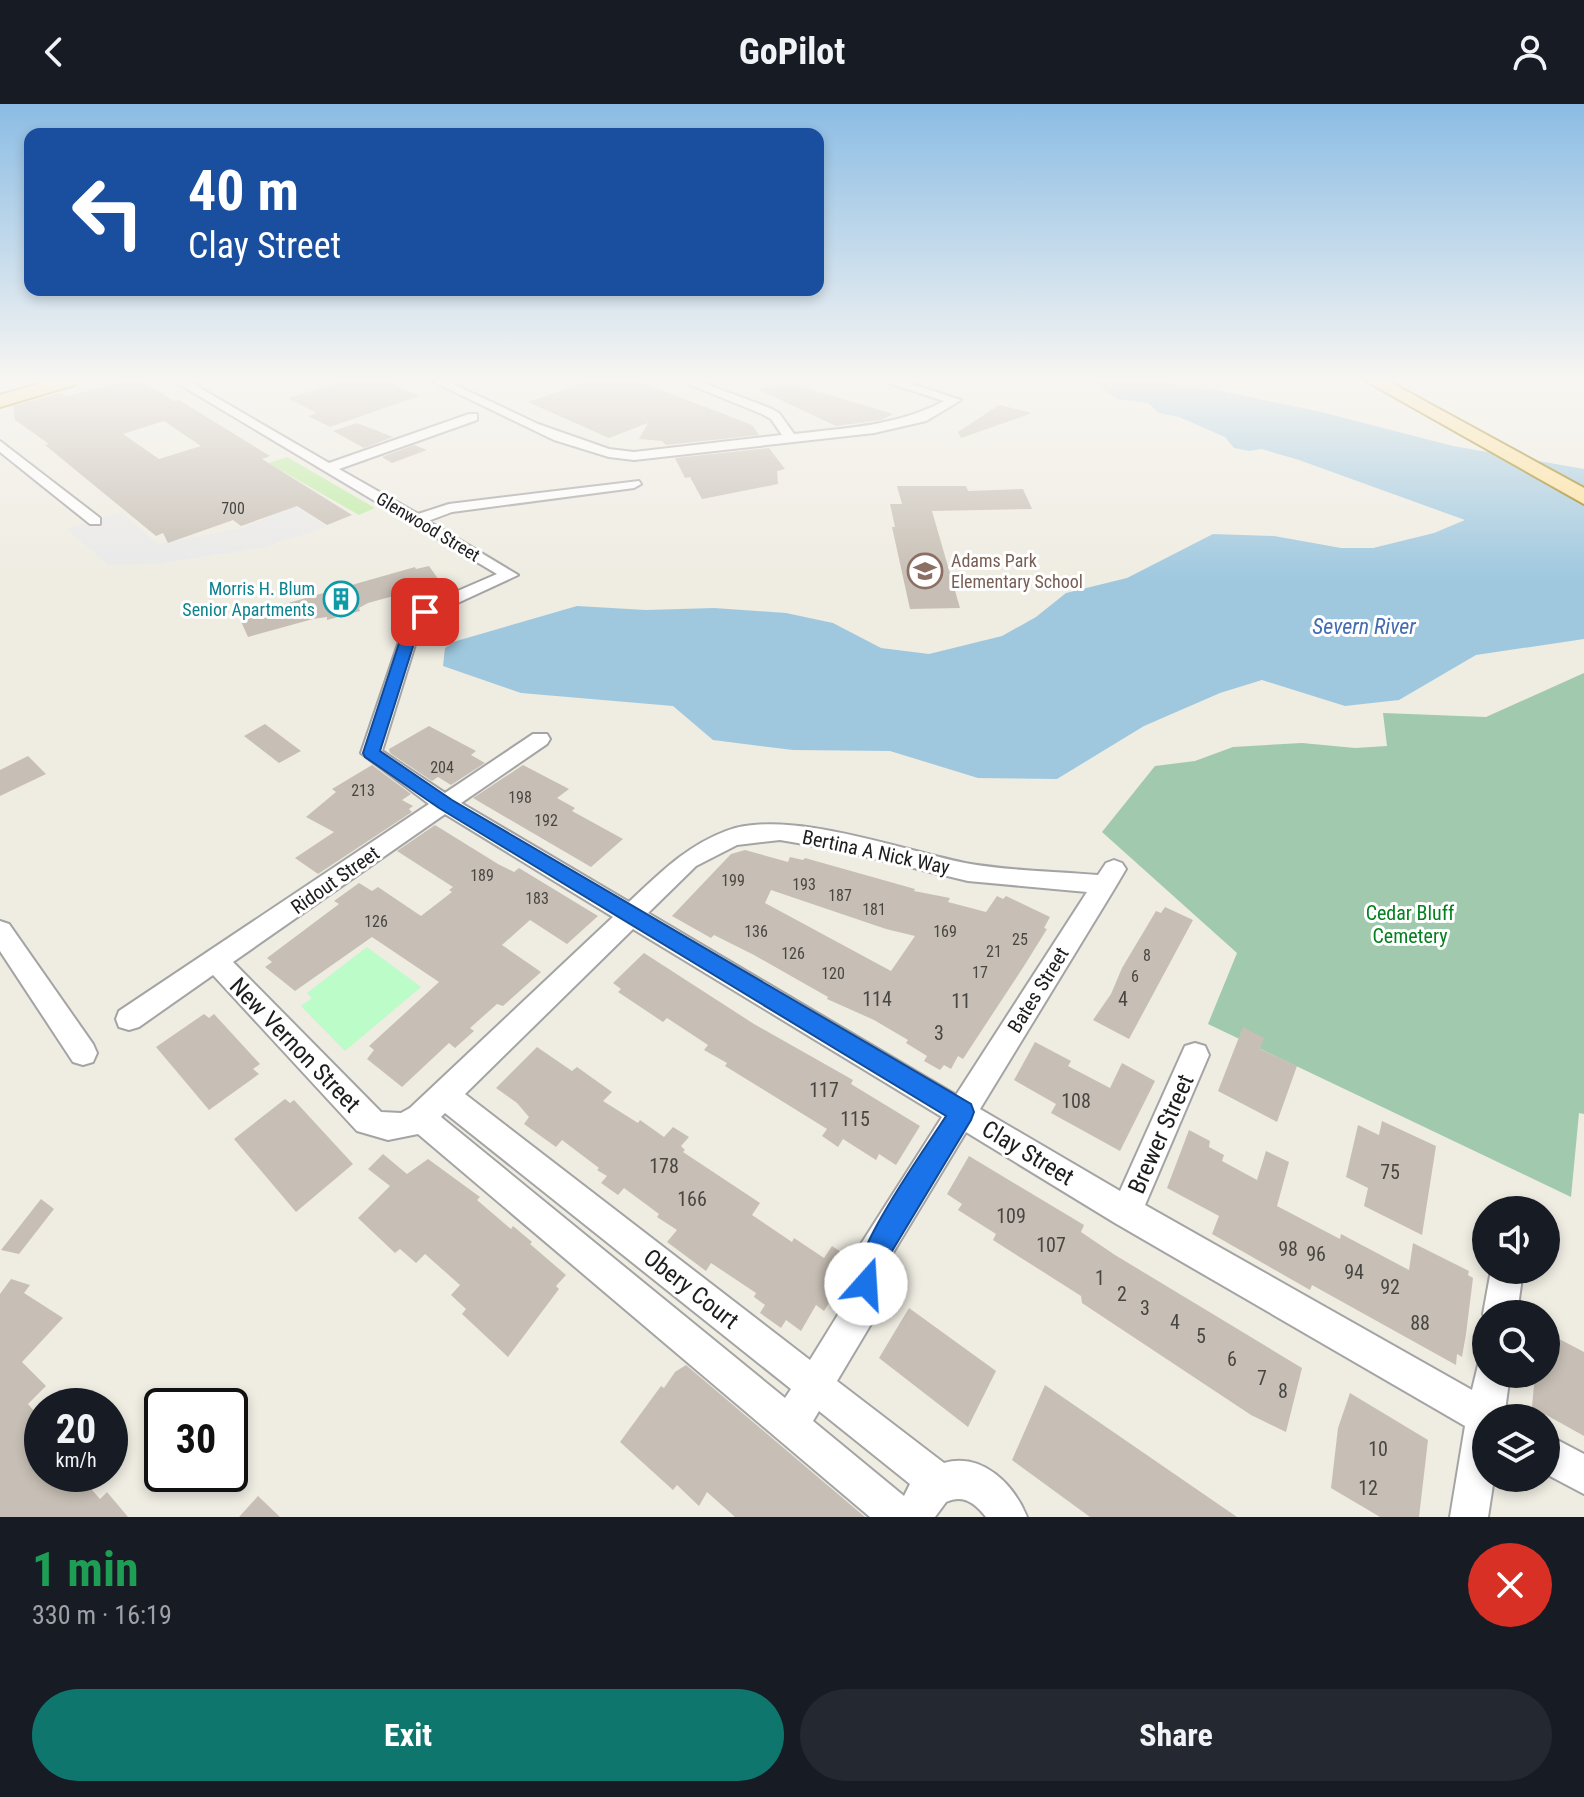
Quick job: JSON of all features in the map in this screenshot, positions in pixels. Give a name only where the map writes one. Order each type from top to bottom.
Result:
[{"type":"main road","points":[[1505,447],[1584,497]]},
{"type":"main road","points":[[1510,447],[1584,484]]},
{"type":"street","points":[[2,447],[95,521]]},
{"type":"street","name":"Glenwood Street","points":[[291,447],[510,575],[415,616],[371,753]]},
{"type":"street","points":[[327,468],[387,447]]},
{"type":"street","points":[[583,447],[613,455],[657,456],[733,447]]},
{"type":"street","points":[[416,520],[449,508],[634,484]]},
{"type":"street","name":"Ridout Street","points":[[129,1019],[217,962],[540,739]]},
{"type":"street","name":"Clay Street","points":[[371,753],[445,804],[1126,1212],[1472,1411]]},
{"type":"street","name":"Bertina A Nick Way","points":[[432,1106],[688,860],[733,837],[780,832],[839,842],[968,872],[1110,877]]},
{"type":"street","name":"Bates Street","points":[[790,1424],[859,1312],[873,1256],[1110,877]]},
{"type":"street","points":[[0,931],[83,1053]]},
{"type":"street","name":"New Vernon Street","points":[[217,962],[367,1121],[385,1128],[409,1125],[432,1106]]},
{"type":"street","name":"Brewer Street","points":[[1126,1212],[1195,1055]]},
{"type":"street","name":"Obery Court","points":[[432,1106],[813,1384],[939,1483]]},
{"type":"street","name":"Obery Court","points":[[432,1106],[790,1424],[900,1517]]},
{"type":"street","points":[[1560,1461],[1584,1475]]},
{"type":"street","points":[[916,1517],[926,1494],[939,1483],[954,1478],[985,1488],[1008,1517]]},
{"type":"street","points":[[1469,1517],[1473,1492]]},
{"type":"green space","points":[[287,457],[375,508],[359,515],[270,464],[247,470]]},
{"type":"green space","name":"Cedar Bluff Cemetery","points":[[1584,673],[1584,1114],[1579,1113],[1571,1197],[1208,1024],[1237,953],[1102,832],[1155,766],[1195,761],[1233,747],[1302,743],[1355,748],[1387,746],[1383,713],[1486,717]]},
{"type":"green space","points":[[367,947],[421,987],[345,1051],[301,1006],[312,998],[307,993]]},
{"type":"shaded area","points":[[249,475],[326,527],[264,547],[158,564],[108,565],[67,529],[121,512],[158,544],[243,528],[271,516],[221,483]]},
{"type":"water","name":"Severn River","points":[[1458,447],[1584,469],[1584,639],[1476,655],[1399,700],[1345,706],[1262,680],[1220,693],[1144,726],[1057,779],[978,778],[890,751],[793,750],[713,740],[673,706],[521,693],[443,666],[445,648],[453,642],[577,606],[646,610],[714,608],[786,613],[833,623],[881,648],[929,654],[1002,636],[1036,617],[1066,593],[1127,578],[1213,534],[1274,536],[1341,548],[1373,548],[1434,533],[1465,520],[1299,460],[1262,449],[1249,451],[1234,448]]},
{"type":"building","points":[[47,447],[142,447],[159,459],[198,447],[255,447],[270,456],[262,459],[352,515],[327,525],[297,506],[241,526],[233,520],[168,543],[163,533],[156,536]]},
{"type":"building","points":[[409,447],[427,450],[392,463],[382,457]]},
{"type":"building","points":[[769,448],[785,469],[777,471],[778,484],[702,499],[690,477],[685,478],[675,458]]},
{"type":"building","name":"Adams Park Elementary School","points":[[897,486],[966,486],[968,491],[1023,489],[1032,509],[932,511],[960,608],[910,609],[892,527],[895,527],[890,504],[902,504]]},
{"type":"building","name":"Morris H. Blum Senior Apartments","points":[[429,566],[441,583],[368,603],[359,608],[360,611],[327,620],[327,617],[313,619],[248,637],[239,617],[415,567]]},
{"type":"building","points":[[265,724],[301,751],[279,763],[244,736]]},
{"type":"building","points":[[429,726],[476,751],[471,755],[485,763],[451,785],[438,777],[432,781],[390,753],[389,749]]},
{"type":"building","points":[[28,756],[46,774],[0,796],[0,770]]},
{"type":"building","points":[[372,765],[411,794],[402,800],[413,806],[409,809],[412,812],[318,874],[295,858],[334,832],[306,817],[336,792],[332,789]]},
{"type":"building","points":[[523,765],[569,789],[557,798],[575,808],[572,811],[623,839],[591,867],[473,798]]},
{"type":"building","points":[[435,825],[498,864],[514,872],[519,868],[598,916],[567,944],[530,920],[502,945],[541,972],[503,1006],[497,1004],[470,1028],[474,1031],[455,1048],[449,1043],[402,1087],[367,1059],[374,1050],[369,1046],[439,982],[372,937],[295,991],[265,967],[272,962],[267,958],[339,904],[334,901],[359,883],[372,891],[378,887],[421,916],[452,892],[449,890],[453,887],[397,851]]},
{"type":"building","points":[[745,850],[788,862],[790,857],[805,858],[914,891],[950,898],[948,902],[986,912],[997,896],[1003,899],[1006,896],[1050,917],[1044,928],[1047,929],[963,1059],[958,1056],[951,1069],[944,1065],[940,1070],[924,1061],[927,1056],[906,1043],[908,1040],[874,1020],[827,999],[754,955],[714,935],[711,938],[672,916],[731,854]],"holes":[[[771,890],[915,936],[891,971],[765,903]]]},
{"type":"building","points":[[1165,907],[1193,920],[1129,1039],[1093,1020],[1111,994],[1122,968],[1156,911],[1161,913]]},
{"type":"building","points":[[644,953],[754,1024],[853,1080],[851,1084],[920,1126],[896,1165],[879,1154],[876,1160],[843,1139],[838,1147],[822,1136],[827,1129],[725,1066],[727,1063],[704,1050],[708,1045],[667,1018],[663,1022],[618,992],[621,989],[613,983]]},
{"type":"building","points":[[204,1014],[209,1018],[214,1014],[260,1064],[253,1069],[259,1074],[209,1110],[156,1047]]},
{"type":"building","points":[[1243,1027],[1264,1038],[1260,1049],[1297,1066],[1277,1122],[1218,1091]]},
{"type":"building","points":[[1035,1042],[1071,1061],[1068,1066],[1110,1088],[1122,1063],[1155,1081],[1120,1151],[1051,1113],[1056,1104],[1014,1080]]},
{"type":"building","points":[[537,1047],[572,1071],[577,1067],[612,1092],[603,1101],[638,1123],[640,1120],[664,1137],[673,1127],[689,1137],[681,1146],[685,1150],[683,1152],[760,1203],[752,1215],[792,1242],[794,1238],[824,1258],[832,1246],[850,1258],[843,1270],[848,1273],[824,1311],[816,1305],[801,1331],[786,1320],[781,1328],[760,1313],[765,1305],[754,1297],[756,1293],[711,1263],[706,1271],[667,1242],[677,1230],[657,1217],[659,1214],[624,1188],[618,1195],[601,1183],[607,1176],[562,1140],[556,1147],[524,1124],[529,1117],[517,1103],[496,1088]]},
{"type":"building","points":[[285,1099],[290,1103],[294,1100],[353,1164],[296,1212],[234,1139]]},
{"type":"building","points":[[1382,1121],[1436,1146],[1422,1235],[1364,1206],[1368,1188],[1346,1177],[1358,1125],[1379,1135]]},
{"type":"building","points":[[1189,1130],[1210,1141],[1209,1147],[1224,1155],[1222,1161],[1257,1180],[1266,1151],[1289,1162],[1277,1206],[1340,1239],[1341,1234],[1409,1270],[1413,1243],[1469,1271],[1472,1284],[1462,1357],[1457,1354],[1456,1365],[1312,1285],[1310,1290],[1212,1234],[1219,1216],[1167,1188]]},
{"type":"building","points":[[383,1154],[407,1174],[428,1159],[480,1197],[477,1200],[511,1229],[513,1226],[532,1242],[530,1244],[566,1275],[508,1357],[462,1314],[466,1309],[451,1295],[460,1285],[425,1254],[416,1263],[400,1249],[395,1253],[358,1218],[390,1186],[368,1169]]},
{"type":"building","points":[[969,1156],[1084,1225],[1081,1232],[1115,1255],[1302,1368],[1286,1432],[1251,1415],[1082,1303],[1081,1296],[993,1240],[996,1234],[958,1210],[962,1204],[947,1194]]},
{"type":"building","points":[[41,1199],[54,1209],[19,1254],[1,1250]]},
{"type":"building","points":[[11,1279],[30,1285],[24,1293],[63,1318],[22,1362],[46,1386],[24,1388],[24,1492],[94,1492],[100,1499],[107,1492],[128,1517],[0,1517],[0,1294]]},
{"type":"building","points":[[909,1308],[996,1371],[968,1427],[879,1358]]},
{"type":"building","points":[[1560,1339],[1584,1352],[1584,1436],[1560,1423],[1560,1404],[1532,1404],[1534,1388],[1560,1388]]},
{"type":"building","points":[[686,1365],[865,1517],[735,1517],[707,1492],[699,1506],[677,1485],[673,1490],[620,1442],[661,1386],[664,1388],[675,1372]]},
{"type":"building","points":[[1045,1385],[1237,1517],[1090,1517],[1012,1460]]},
{"type":"building","points":[[1350,1393],[1428,1440],[1419,1517],[1380,1517],[1331,1488],[1338,1428]]},
{"type":"building","points":[[258,1496],[280,1517],[239,1517]]},
{"type":"place","name":"Adams Park Elementary School","points":[[925,571]]},
{"type":"place","name":"Morris H. Blum Senior Apartments","points":[[341,599]]},
{"type":"route","points":[[425,612],[415,616],[371,753],[445,804],[962,1112],[873,1256],[866,1284]]}]
